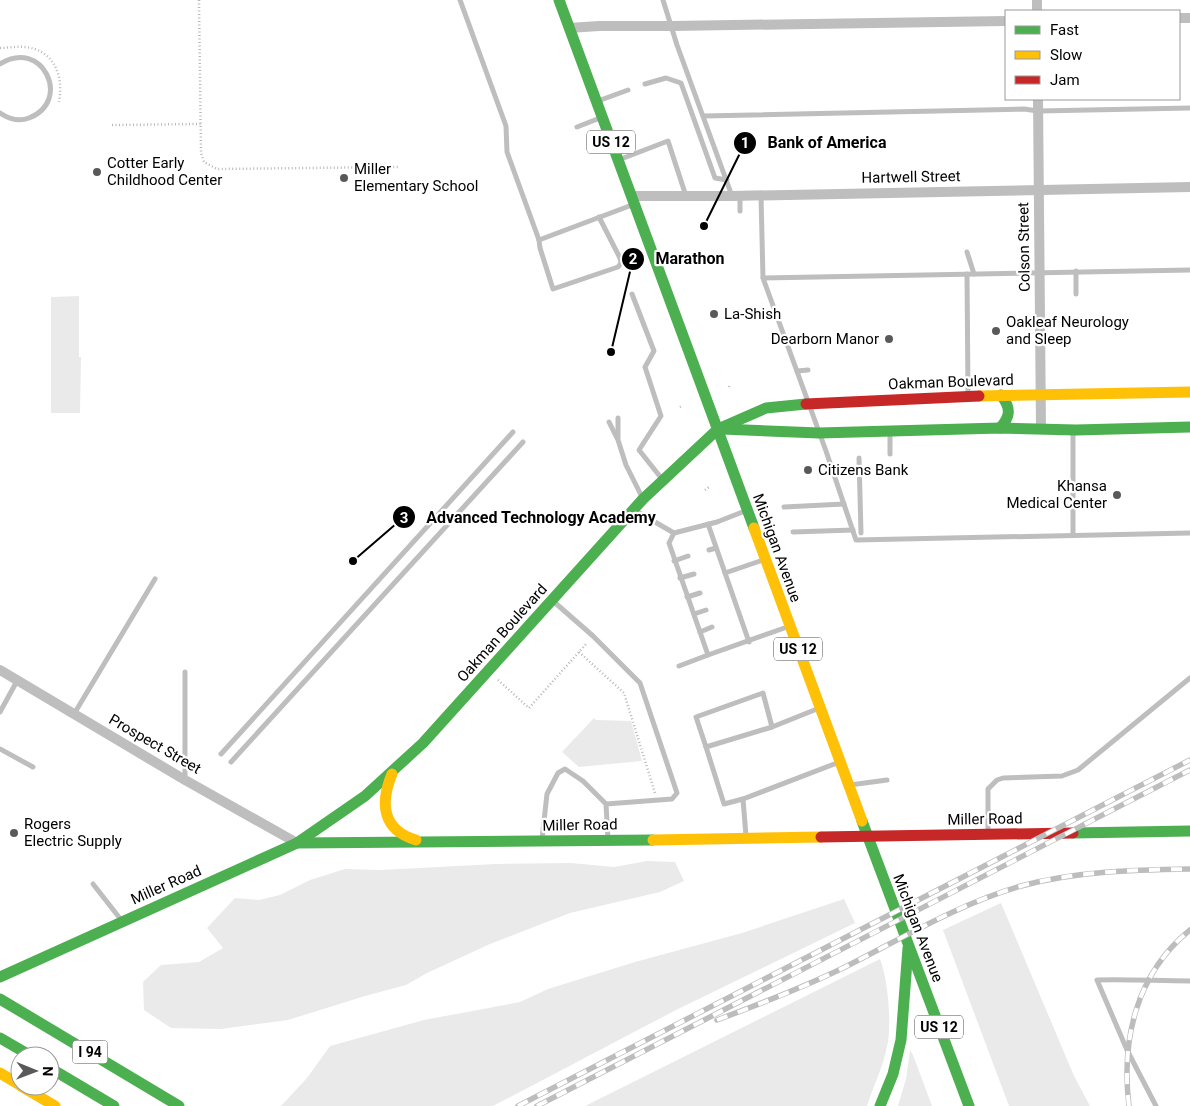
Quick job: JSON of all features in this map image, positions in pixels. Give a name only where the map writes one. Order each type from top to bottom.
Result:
[{"type":"main road","name":"Michigan Avenue","points":[[558,0],[748,510],[908,948],[969,1106]]},
{"type":"main road","name":"Oakman Boulevard","points":[[297,843],[365,796],[423,743],[644,499],[718,429],[766,408],[809,404],[968,396],[1190,392]]},
{"type":"main road","points":[[1000,428],[1008,420],[1010,412],[1008,403],[1001,395]]},
{"type":"main road","points":[[718,429],[819,433],[1000,428],[1073,430],[1190,427]]},
{"type":"main road","points":[[394,770],[387,783],[384,798],[386,813],[393,826],[405,838],[428,842]]},
{"type":"main road","name":"Miller Road","points":[[0,978],[297,843],[1190,831]]},
{"type":"main road","points":[[880,1106],[893,1074],[901,1040],[908,948]]},
{"type":"main road","name":"I 94","points":[[0,999],[180,1106]]},
{"type":"main road","points":[[0,1038],[14,1046]]},
{"type":"main road","name":"I 94","points":[[60,1074],[114,1106]]},
{"type":"main road","points":[[38,1096],[55,1106]]},
{"type":"street","points":[[569,28],[599,26],[1005,21]]},
{"type":"street","name":"Colson Street","points":[[1038,100],[1041,429]]},
{"type":"street","name":"Hartwell Street","points":[[633,200],[761,195],[1190,187]]},
{"type":"street","name":"Prospect Street","points":[[0,670],[185,780],[297,843]]},
{"type":"lane","points":[[460,0],[506,126],[507,152],[539,240],[553,289],[618,267],[621,263],[599,217]]},
{"type":"lane","points":[[664,0],[703,116],[727,180],[736,196],[740,211]]},
{"type":"lane","points":[[0,64],[7,59],[17,57]]},
{"type":"lane","points":[[0,58],[28,58],[37,62],[49,78],[51,89],[49,99],[44,108],[36,115],[16,120],[6,117],[0,112]]},
{"type":"lane","points":[[645,84],[666,78],[681,83],[715,178],[727,180]]},
{"type":"lane","points":[[596,102],[628,90]]},
{"type":"lane","points":[[703,116],[1024,109],[1038,111],[1190,108]]},
{"type":"lane","points":[[577,127],[602,117]]},
{"type":"lane","points":[[618,160],[668,141],[686,197]]},
{"type":"lane","points":[[761,195],[765,226],[765,253],[762,278],[809,404],[856,540],[1190,533]]},
{"type":"lane","points":[[539,240],[599,217],[633,200]]},
{"type":"lane","points":[[967,252],[974,274]]},
{"type":"lane","points":[[762,278],[1190,270]]},
{"type":"lane","points":[[1076,272],[1076,294]]},
{"type":"lane","points":[[967,274],[968,396]]},
{"type":"lane","points":[[632,294],[654,351],[645,367],[662,416],[639,450],[663,481]]},
{"type":"lane","points":[[797,371],[808,370]]},
{"type":"lane","points":[[618,418],[618,440]]},
{"type":"lane","points":[[609,422],[618,440],[626,465],[644,499]]},
{"type":"lane","points":[[1073,430],[1073,535]]},
{"type":"lane","points":[[890,431],[890,454]]},
{"type":"lane","points":[[221,754],[513,432]]},
{"type":"lane","points":[[231,762],[523,442]]},
{"type":"lane","points":[[859,458],[860,533]]},
{"type":"lane","points":[[784,507],[844,504]]},
{"type":"lane","points":[[634,510],[674,533]]},
{"type":"lane","points":[[708,655],[668,543],[674,533],[748,510]]},
{"type":"lane","points":[[708,524],[749,642]]},
{"type":"lane","points":[[793,532],[853,530]]},
{"type":"lane","points":[[892,532],[892,540]]},
{"type":"lane","points":[[709,550],[716,548]]},
{"type":"lane","points":[[674,561],[688,556]]},
{"type":"lane","points":[[725,573],[766,559]]},
{"type":"lane","points":[[715,567],[722,565]]},
{"type":"lane","points":[[680,578],[694,574]]},
{"type":"lane","points":[[74,714],[155,579]]},
{"type":"lane","points":[[721,586],[728,584]]},
{"type":"lane","points":[[688,597],[700,593]]},
{"type":"lane","points":[[552,600],[593,636],[640,682],[677,794],[672,799],[606,804]]},
{"type":"lane","points":[[727,603],[734,600]]},
{"type":"lane","points":[[694,614],[706,610]]},
{"type":"lane","points":[[733,620],[740,618]]},
{"type":"lane","points":[[679,666],[790,626]]},
{"type":"lane","points":[[700,632],[712,628]]},
{"type":"lane","points":[[185,672],[185,780]]},
{"type":"lane","points":[[988,834],[988,789],[997,780],[1003,778],[1062,776],[1078,770],[1190,678]]},
{"type":"lane","points":[[0,712],[18,680]]},
{"type":"lane","points":[[772,727],[763,693],[696,718],[724,804],[743,799],[840,762]]},
{"type":"lane","points":[[706,747],[772,727],[820,708]]},
{"type":"lane","points":[[0,749],[33,768]]},
{"type":"lane","points":[[542,841],[547,794],[558,772],[565,769],[583,781],[606,804],[608,840]]},
{"type":"lane","points":[[849,785],[887,780]]},
{"type":"lane","points":[[743,799],[747,838]]},
{"type":"lane","points":[[94,884],[123,922]]},
{"type":"lane","points":[[1156,1106],[1127,1050],[1097,980],[1190,981]]},
{"type":"path","points":[[199,0],[201,153],[204,162],[217,169],[399,167]]},
{"type":"path","points":[[112,125],[201,124]]},
{"type":"path","points":[[705,490],[710,487]]},
{"type":"path","points":[[505,686],[529,708],[588,642]]},
{"type":"path","points":[[579,652],[624,693],[654,785]]},
{"type":"shaded area","points":[[79,296],[80,413],[51,413],[51,297]]},
{"type":"shaded area","points":[[594,718],[596,720],[631,721],[642,761],[579,767],[562,752]]},
{"type":"shaded area","points":[[647,861],[675,862],[684,881],[660,892],[570,913],[490,944],[427,973],[406,985],[288,1020],[221,1029],[171,1028],[144,1010],[143,982],[161,965],[199,962],[223,948],[207,928],[235,898],[259,900],[280,895],[310,880],[345,869],[381,870],[496,864],[571,863],[614,867]]},
{"type":"shaded area","points":[[844,899],[855,923],[676,1010],[493,1106],[281,1106],[307,1078],[330,1046],[424,1020],[520,1002],[548,989],[635,962],[742,933]]},
{"type":"shaded area","points":[[1001,903],[1074,1076],[1090,1106],[1009,1106],[943,930]]},
{"type":"shaded area","points":[[880,959],[887,990],[889,1027],[883,1062],[867,1106],[585,1106]]},
{"type":"shaded area","points":[[910,1050],[932,1106],[898,1106],[906,1079]]},
{"type":"railway","points":[[518,1106],[1190,760]]},
{"type":"railway","points":[[537,1106],[1190,770]]},
{"type":"railway","points":[[717,1020],[765,1002],[843,968],[952,912],[1021,886],[1084,874],[1190,869]]},
{"type":"railway","points":[[1129,1106],[1128,1057],[1136,1010],[1145,988],[1157,967],[1172,947],[1190,930]]},
{"type":"traffic: fast","points":[[559,0],[754,528]]},
{"type":"traffic: fast","points":[[1000,428],[1008,416],[1007,404],[1001,395]]},
{"type":"traffic: fast","points":[[297,843],[365,796],[423,743],[643,499],[718,429],[766,408],[806,404]]},
{"type":"traffic: fast","points":[[722,429],[819,433],[1000,428],[1076,430],[1190,427]]},
{"type":"traffic: fast","points":[[862,821],[969,1106]]},
{"type":"traffic: fast","points":[[1073,833],[1190,831]]},
{"type":"traffic: fast","points":[[0,977],[297,843],[653,840]]},
{"type":"traffic: fast","points":[[880,1106],[893,1074],[901,1040],[908,948]]},
{"type":"traffic: fast","points":[[0,999],[179,1106]]},
{"type":"traffic: fast","points":[[0,1038],[14,1046]]},
{"type":"traffic: fast","points":[[60,1074],[114,1106]]},
{"type":"traffic: slow","points":[[979,396],[1190,392]]},
{"type":"traffic: slow","points":[[754,528],[862,821]]},
{"type":"traffic: slow","points":[[392,774],[386,795],[385,805],[387,814],[396,830],[416,840]]},
{"type":"traffic: slow","points":[[653,840],[821,837]]},
{"type":"traffic: slow","points":[[0,1073],[10,1079]]},
{"type":"traffic: slow","points":[[38,1096],[55,1106]]},
{"type":"traffic: jam","points":[[806,404],[979,396]]},
{"type":"traffic: jam","points":[[821,837],[1073,833]]},
{"type":"place","name":"Cotter Early Childhood Center","points":[[97,172]]},
{"type":"place","name":"Miller Elementary School","points":[[344,178]]},
{"type":"place","name":"Bank of America","points":[[704,226]]},
{"type":"place","name":"La-Shish","points":[[714,314]]},
{"type":"place","name":"Oakleaf Neurology and Sleep","points":[[996,331]]},
{"type":"place","name":"Dearborn Manor","points":[[889,339]]},
{"type":"place","name":"Marathon","points":[[611,352]]},
{"type":"place","name":"Citizens Bank","points":[[808,470]]},
{"type":"place","name":"Khansa Medical Center","points":[[1117,495]]},
{"type":"place","name":"Advanced Technology Academy","points":[[353,561]]},
{"type":"place","name":"Rogers Electric Supply","points":[[14,833]]}]
